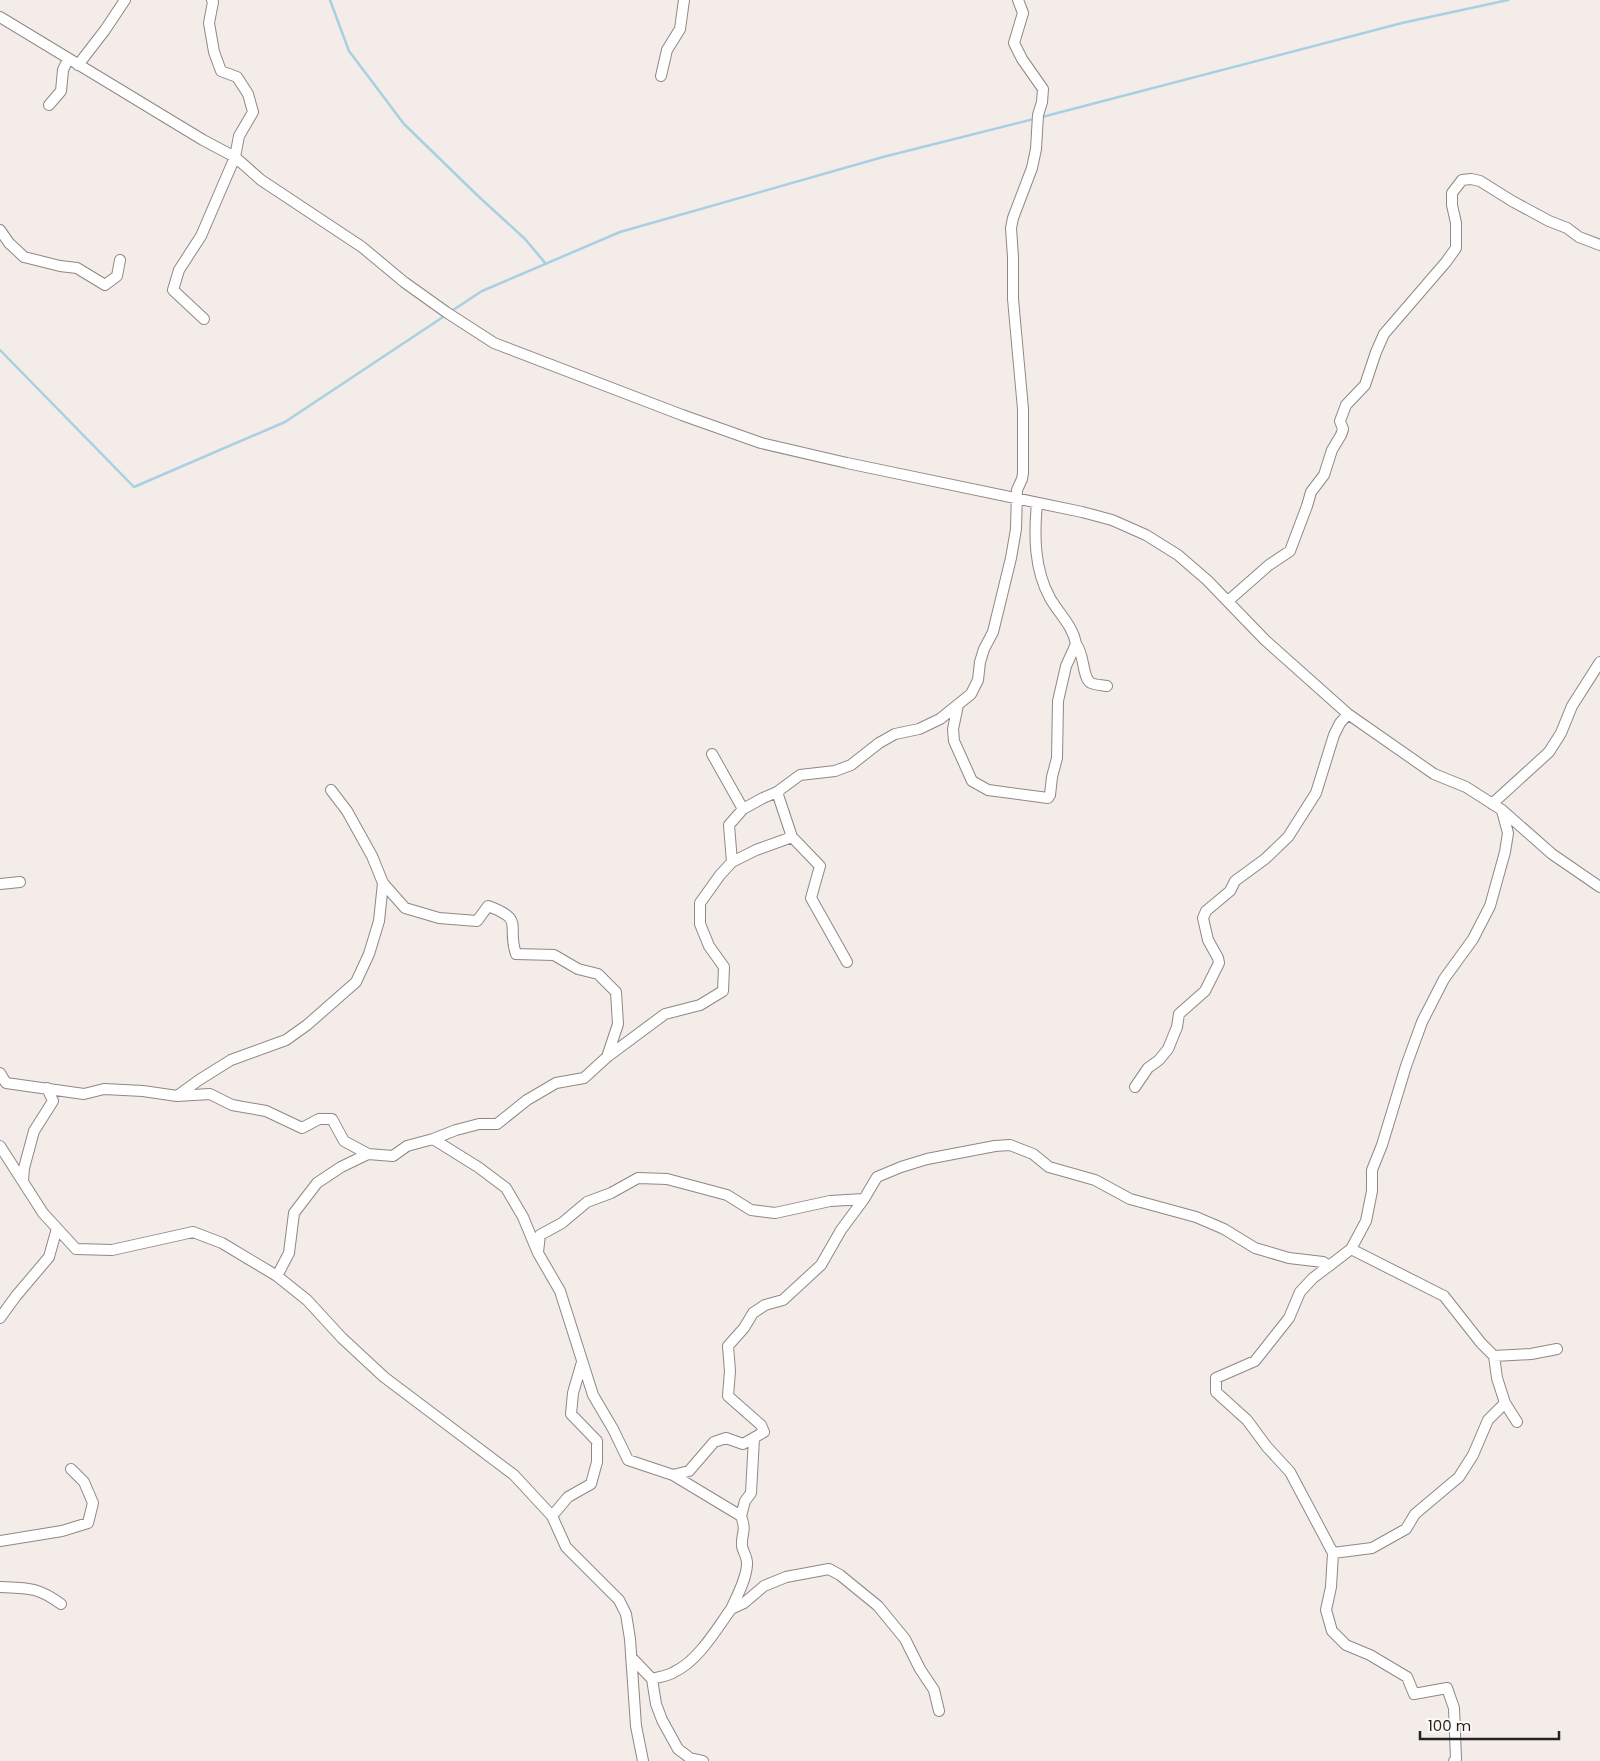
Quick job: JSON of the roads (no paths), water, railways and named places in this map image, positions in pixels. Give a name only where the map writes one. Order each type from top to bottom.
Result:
[{"type":"street","points":[[78,65],[105,30],[124,0]]},
{"type":"street","points":[[204,319],[173,290],[179,270],[201,236],[234,157],[239,136],[253,112],[248,94],[236,77],[221,71],[214,52],[209,23],[212,0]]},
{"type":"street","points":[[661,76],[667,50],[680,29],[684,0]]},
{"type":"street","points":[[732,862],[729,825],[743,809],[778,792],[800,775],[834,771],[851,765],[879,743],[895,734],[919,729],[940,719],[971,694],[978,680],[980,662],[993,632],[1011,558],[1016,529],[1017,490],[1023,473],[1023,409],[1013,299],[1011,228],[1032,168],[1043,89],[1022,59],[1014,43],[1023,13],[1018,0]]},
{"type":"street","points":[[0,17],[234,157],[261,180],[362,247],[404,282],[494,343],[682,415],[761,442],[846,463],[1082,512],[1112,520],[1146,535],[1178,555],[1207,580],[1265,640],[1348,714],[1434,774],[1466,788],[1497,807],[1552,854],[1600,887]]},
{"type":"street","points":[[49,105],[62,91],[63,70],[68,59]]},
{"type":"street","points":[[1228,601],[1269,565],[1290,551],[1311,492],[1324,475],[1327,461],[1341,435],[1340,421],[1346,405],[1365,385],[1384,334],[1456,248],[1456,223],[1452,205],[1452,194],[1462,180],[1480,181],[1549,221],[1567,228],[1579,237],[1600,245]]},
{"type":"street","points":[[0,230],[9,244],[24,257],[77,268],[104,285],[117,276],[120,260]]},
{"type":"street","points":[[1037,503],[1035,528],[1040,575],[1053,604],[1072,630],[1076,644],[1083,654],[1086,679],[1090,683],[1107,686]]},
{"type":"street","points":[[958,705],[953,729],[954,740],[972,781],[988,790],[1048,798],[1057,758],[1058,701],[1066,666],[1076,644]]},
{"type":"street","points":[[1497,807],[1548,752],[1561,733],[1572,706],[1600,662]]},
{"type":"street","points":[[1135,1087],[1148,1068],[1159,1060],[1168,1049],[1177,1028],[1179,1014],[1205,992],[1219,963],[1208,940],[1203,918],[1206,911],[1230,891],[1235,881],[1265,859],[1288,836],[1316,793],[1334,735],[1340,723],[1348,714]]},
{"type":"street","points":[[712,754],[743,809]]},
{"type":"street","points":[[331,790],[347,811],[372,856],[383,883],[405,908],[439,918],[477,921],[488,906],[506,913],[514,925],[513,944],[516,954],[554,955],[578,969],[598,974],[616,992],[618,1024],[607,1057]]},
{"type":"street","points":[[778,792],[792,837],[820,866],[811,898],[847,962]]},
{"type":"street","points":[[1454,1761],[1456,1759],[1454,1708],[1447,1688],[1414,1694],[1408,1678],[1370,1655],[1346,1645],[1332,1630],[1326,1610],[1331,1587],[1333,1553],[1290,1472],[1267,1447],[1247,1420],[1216,1392],[1216,1378],[1255,1361],[1289,1318],[1300,1292],[1312,1278],[1351,1249],[1366,1221],[1372,1191],[1372,1170],[1422,1022],[1444,979],[1472,939],[1490,906],[1505,852],[1508,832],[1497,807]]},
{"type":"street","points":[[0,1073],[6,1082],[84,1094],[104,1090],[142,1091],[177,1096],[210,1094],[232,1105],[266,1111],[302,1128],[319,1119],[332,1119],[344,1141],[368,1154],[393,1156],[407,1146],[434,1139],[456,1130],[478,1124],[498,1124],[527,1100],[556,1083],[584,1078],[607,1057],[665,1014],[700,1005],[723,991],[724,967],[709,946],[700,924],[700,903],[732,862],[756,850],[792,837]]},
{"type":"street","points":[[0,884],[20,882]]},
{"type":"street","points":[[177,1096],[198,1080],[231,1060],[286,1040],[356,982],[370,954],[378,921],[383,883]]},
{"type":"street","points":[[23,1181],[24,1168],[34,1131],[53,1101],[47,1088]]},
{"type":"street","points":[[434,1139],[478,1167],[506,1188],[523,1217],[538,1253],[560,1291],[593,1395],[628,1460],[673,1475],[741,1516]]},
{"type":"street","points":[[673,1475],[689,1471],[714,1442],[726,1438],[743,1444],[764,1432],[761,1425],[728,1396],[730,1371],[728,1346],[744,1328],[753,1313],[765,1305],[783,1300],[821,1265],[877,1177],[901,1167],[927,1159],[995,1146],[1010,1145],[1033,1154],[1049,1167],[1095,1180],[1130,1199],[1196,1217],[1224,1229],[1255,1248],[1289,1258],[1323,1262],[1329,1266]]},
{"type":"street","points":[[0,1146],[43,1213],[76,1249],[112,1250],[193,1232],[222,1243],[277,1276],[307,1300],[342,1338],[384,1378],[514,1476],[552,1516],[566,1546],[619,1600],[626,1614],[636,1726],[644,1761]]},
{"type":"street","points":[[277,1276],[289,1253],[294,1213],[317,1183],[342,1167],[368,1154]]},
{"type":"street","points":[[538,1253],[540,1235],[562,1223],[587,1202],[611,1193],[638,1178],[667,1179],[727,1195],[751,1210],[775,1213],[830,1201],[864,1199]]},
{"type":"street","points":[[0,1318],[49,1257],[57,1228]]},
{"type":"street","points":[[1351,1249],[1444,1296],[1481,1343],[1494,1356],[1502,1406],[1515,1419]]},
{"type":"street","points":[[1494,1356],[1531,1354],[1557,1349]]},
{"type":"street","points":[[552,1516],[568,1497],[591,1484],[597,1462],[597,1441],[571,1414],[573,1393],[582,1362]]},
{"type":"street","points":[[1333,1553],[1372,1548],[1406,1529],[1415,1514],[1459,1477],[1474,1455],[1488,1420],[1502,1406]]},
{"type":"street","points":[[652,1679],[673,1673],[685,1666],[708,1642],[731,1609],[738,1594],[747,1564],[746,1554],[742,1547],[745,1526],[741,1516],[745,1501],[751,1494],[754,1438]]},
{"type":"street","points":[[0,1541],[62,1531],[88,1523],[93,1503],[84,1482],[71,1469]]},
{"type":"street","points":[[731,1609],[744,1603],[764,1586],[786,1578],[829,1569],[878,1606],[905,1639],[920,1669],[934,1690],[938,1711]]},
{"type":"street","points":[[0,1587],[34,1588],[49,1595],[61,1604]]},
{"type":"street","points":[[631,1657],[652,1679],[656,1704],[662,1720],[678,1749],[690,1758],[704,1761]]},
{"type":"waterway","points":[[330,0],[349,51],[404,124],[525,239],[546,264]]},
{"type":"waterway","points":[[1042,117],[1402,23],[1508,0]]},
{"type":"waterway","points":[[450,312],[482,291],[620,232],[883,157],[1034,119]]},
{"type":"waterway","points":[[0,350],[134,487],[285,422],[446,315]]}]
